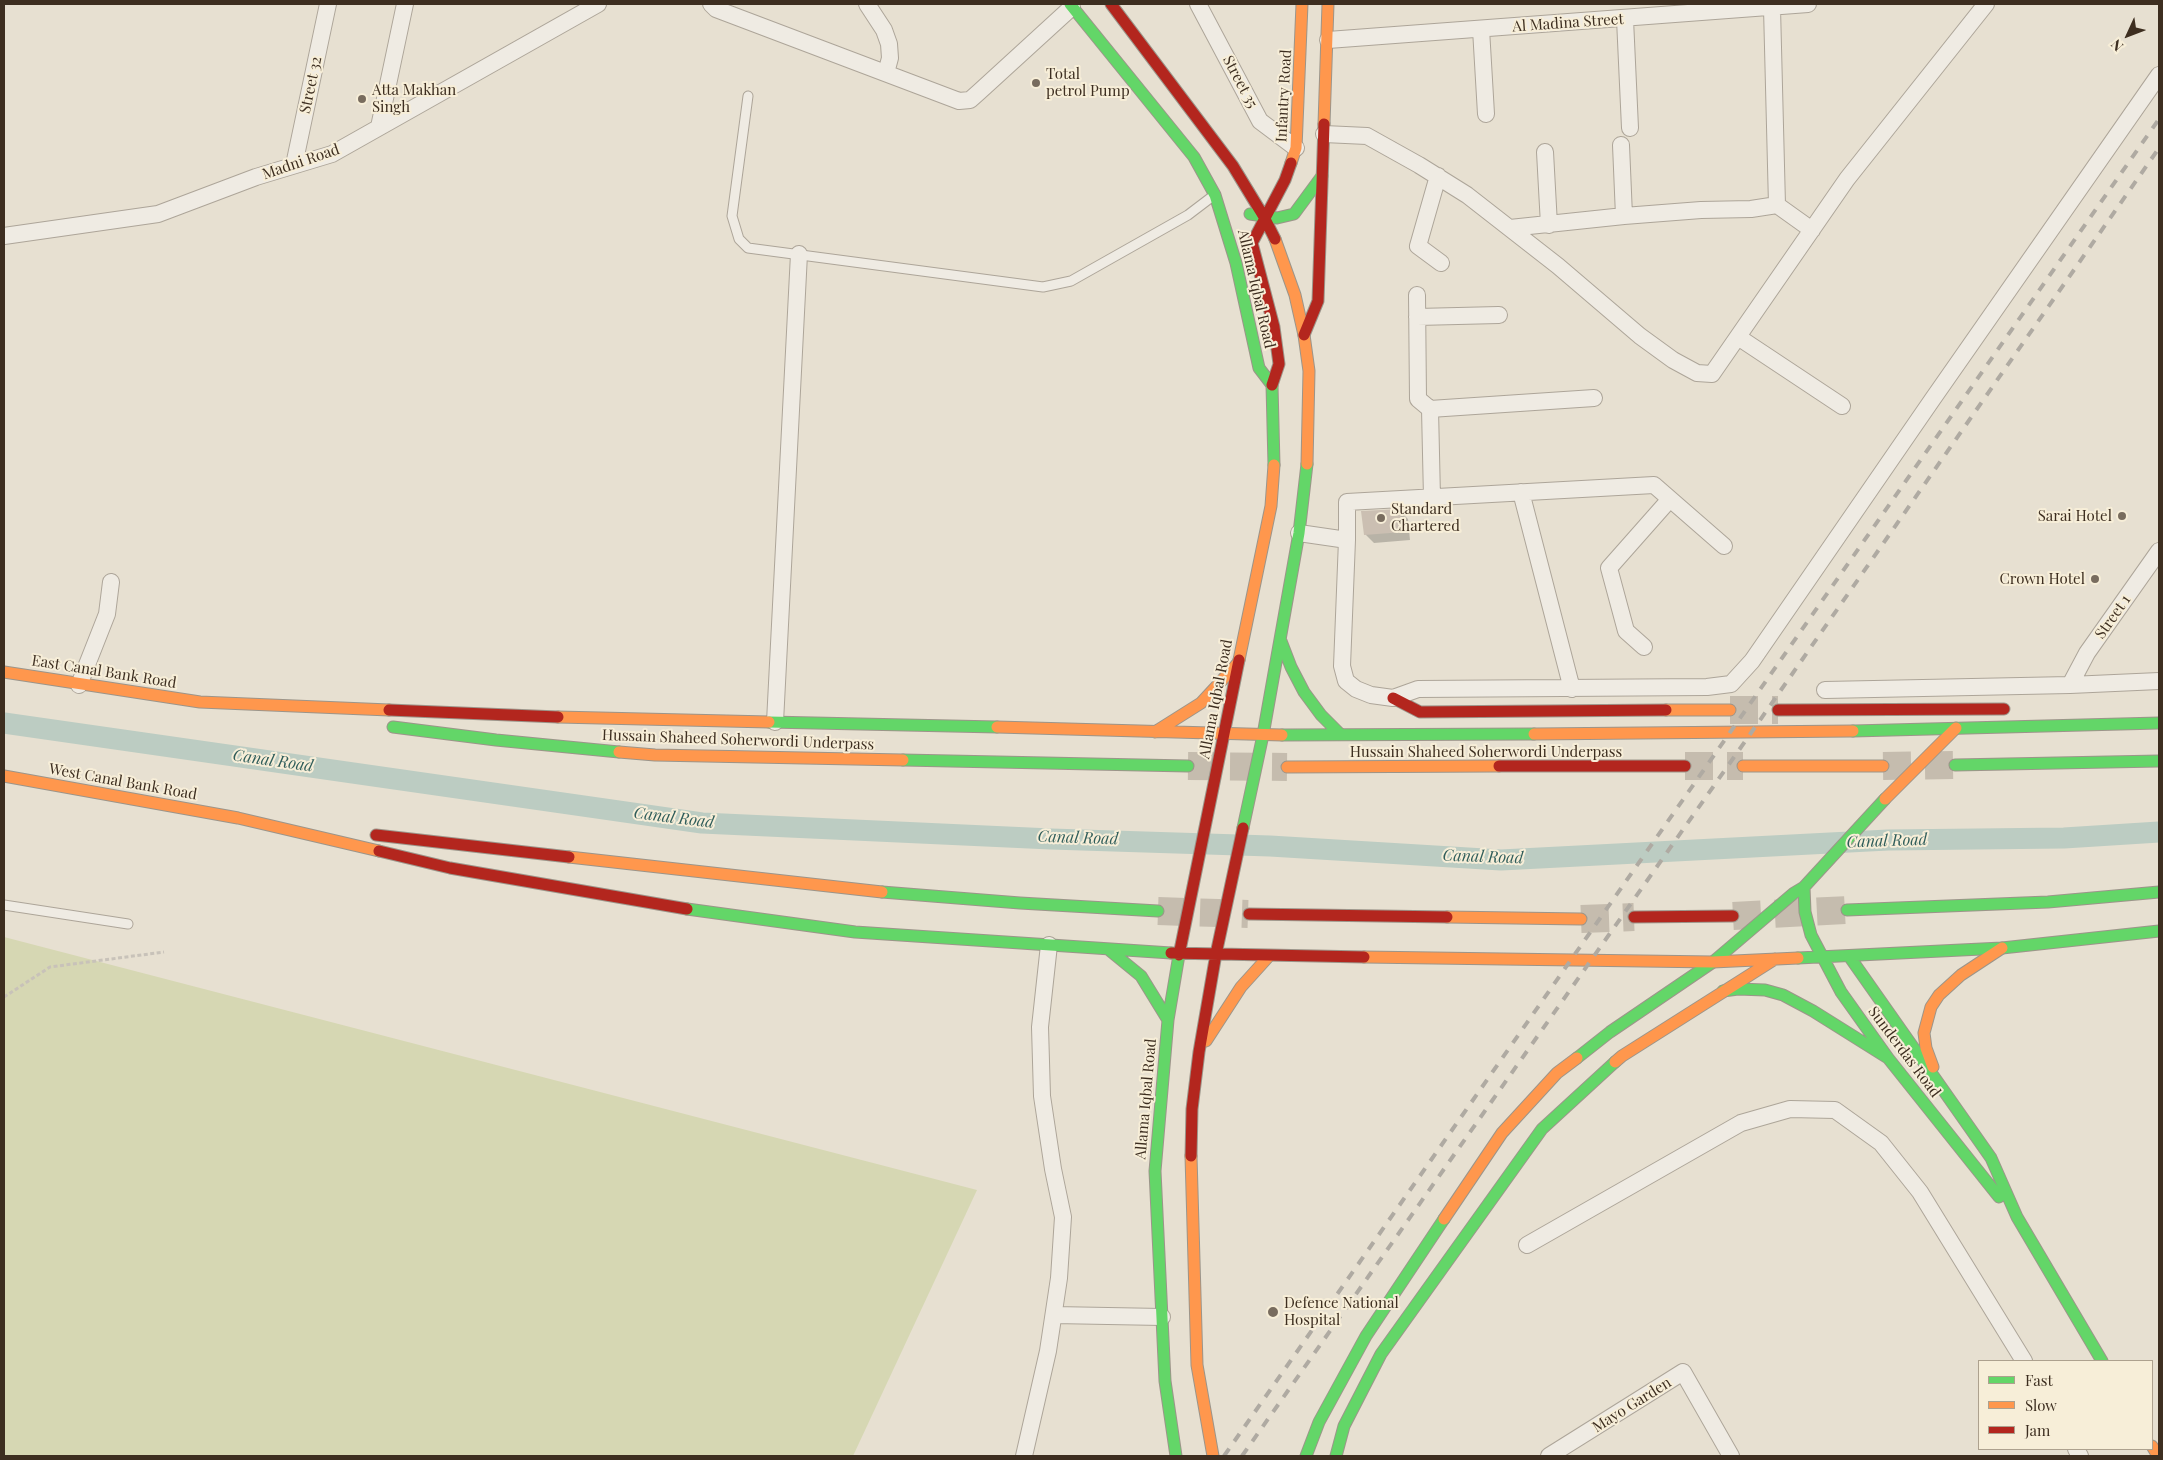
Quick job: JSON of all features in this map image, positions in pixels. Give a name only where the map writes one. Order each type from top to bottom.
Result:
[{"type":"main road","name":"Allama Iqbal Road","points":[[1111,4],[1233,166],[1264,217],[1287,270],[1304,335],[1309,371],[1309,452],[1299,533],[1281,641],[1216,954]]},
{"type":"main road","name":"Infantry Road","points":[[1272,385],[1279,364],[1278,355],[1274,327],[1252,244],[1254,236],[1285,180],[1296,148],[1302,4]]},
{"type":"main road","points":[[1304,335],[1318,301],[1328,4]]},
{"type":"main road","name":"Allama Iqbal Road","points":[[1071,5],[1194,157],[1215,195],[1229,210],[1236,263],[1259,368],[1272,385],[1275,455],[1271,506],[1238,663],[1226,733],[1179,954],[1168,1020],[1155,1171],[1165,1381],[1176,1456]]},
{"type":"main road","points":[[1229,210],[1264,217],[1286,217],[1294,214],[1322,176]]},
{"type":"main road","points":[[1281,641],[1291,667],[1304,692],[1321,715],[1341,735]]},
{"type":"main road","points":[[1154,732],[1201,703],[1238,663]]},
{"type":"main road","name":"East Canal Bank Road","points":[[4,672],[79,685],[200,702]]},
{"type":"main road","points":[[1394,698],[1420,712],[1730,710]]},
{"type":"main road","points":[[200,702],[491,715],[1262,735],[1751,733],[2159,723]]},
{"type":"main road","points":[[200,702],[338,720]]},
{"type":"main road","points":[[1778,710],[2014,708]]},
{"type":"main road","name":"Hussain Shaheed Soherwordi Underpass","points":[[378,725],[496,740],[655,754],[1188,766]]},
{"type":"main road","points":[[1306,1456],[1319,1422],[1366,1336],[1502,1133],[1557,1073],[1610,1032],[1713,962],[1794,893],[1806,886],[1882,802],[1956,728]]},
{"type":"main road","points":[[1955,765],[2159,761]]},
{"type":"main road","name":"Hussain Shaheed Soherwordi Underpass","points":[[1287,767],[1685,766]]},
{"type":"main road","points":[[1743,766],[1882,766]]},
{"type":"main road","name":"West Canal Bank Road","points":[[4,776],[238,818]]},
{"type":"main road","points":[[238,818],[345,831]]},
{"type":"main road","points":[[238,818],[450,868],[649,904],[855,932],[1179,954],[1713,962],[2002,948],[2159,931]]},
{"type":"main road","points":[[365,833],[893,893],[1158,912]]},
{"type":"main road","name":"Sunderdas Road","points":[[1806,886],[1807,924],[1821,957],[1841,992],[1888,1058],[1969,1162],[2017,1217]]},
{"type":"main road","points":[[1847,910],[2048,902],[2159,892]]},
{"type":"main road","points":[[1250,914],[1581,919]]},
{"type":"main road","points":[[1634,917],[1733,916]]},
{"type":"main road","points":[[1939,1085],[1926,1048],[1924,1033],[1931,1007],[1939,995],[1961,975],[2002,948]]},
{"type":"main road","points":[[1108,949],[1141,976],[1168,1020]]},
{"type":"main road","points":[[1213,1456],[1197,1365],[1191,1164],[1192,1109],[1216,954]]},
{"type":"main road","points":[[1200,1052],[1240,987],[1269,956]]},
{"type":"main road","name":"Sunderdas Road","points":[[1849,956],[1991,1158],[2017,1217],[2101,1360]]},
{"type":"main road","points":[[1336,1456],[1344,1426],[1381,1354],[1542,1128],[1622,1056],[1775,959]]},
{"type":"main road","points":[[1721,992],[1738,989],[1765,990],[1783,995],[1813,1011],[1888,1058]]},
{"type":"street","name":"Street 32","points":[[294,165],[328,4]]},
{"type":"street","points":[[379,127],[405,4]]},
{"type":"street","name":"Madni Road","points":[[4,236],[158,214],[256,176],[332,154],[598,4]]},
{"type":"street","points":[[711,4],[716,9],[959,101],[970,100],[1071,5]]},
{"type":"street","points":[[867,4],[884,30],[889,44],[890,58],[886,73]]},
{"type":"street","name":"Street 35","points":[[1198,4],[1260,121],[1296,148]]},
{"type":"street","name":"Al Madina Street","points":[[1328,40],[1808,4]]},
{"type":"street","points":[[1324,134],[1367,136],[1438,176],[1467,195],[1510,228],[1640,336],[1673,360],[1697,373],[1712,374],[1847,179],[1986,4]]},
{"type":"street","points":[[1772,8],[1777,204]]},
{"type":"street","points":[[1625,18],[1630,128]]},
{"type":"street","points":[[1481,29],[1486,114]]},
{"type":"street","points":[[1724,546],[1654,484],[1346,502],[1347,540],[1342,666],[1346,681],[1356,689],[1371,695],[1394,698],[1418,689],[1707,687],[1731,684],[1752,661],[1937,392],[2159,75]]},
{"type":"street","points":[[1621,145],[1624,216]]},
{"type":"street","points":[[1545,152],[1549,225]]},
{"type":"street","points":[[1438,176],[1418,246],[1441,263]]},
{"type":"street","points":[[1510,228],[1624,216],[1701,210],[1751,209],[1777,204],[1812,230]]},
{"type":"street","points":[[775,722],[799,254]]},
{"type":"street","points":[[1417,295],[1418,399],[1430,409],[1594,398]]},
{"type":"street","points":[[1417,317],[1499,315]]},
{"type":"street","points":[[1738,337],[1842,406]]},
{"type":"street","points":[[1430,409],[1432,498]]},
{"type":"street","points":[[1521,492],[1572,689]]},
{"type":"street","points":[[1644,647],[1626,631],[1609,568],[1670,498]]},
{"type":"street","points":[[1299,533],[1347,540]]},
{"type":"street","name":"Street 1","points":[[2070,685],[2087,653],[2159,551]]},
{"type":"street","points":[[79,685],[107,614],[111,582]]},
{"type":"street","points":[[1825,690],[2070,685],[2159,681]]},
{"type":"street","points":[[1024,1456],[1048,1351],[1054,1315],[1059,1278],[1063,1217],[1053,1169],[1042,1096],[1040,1027],[1049,945]]},
{"type":"street","points":[[1527,1245],[1741,1123],[1790,1108],[1835,1110],[1881,1144],[1920,1192],[2023,1360]]},
{"type":"street","points":[[1054,1315],[1162,1317]]},
{"type":"street","name":"Mayo Garden","points":[[1549,1456],[1684,1372],[1731,1456]]},
{"type":"lane","points":[[748,96],[732,216],[739,239],[748,248],[1043,287],[1071,281],[1188,215],[1215,195]]},
{"type":"lane","points":[[4,904],[128,924]]},
{"type":"path","points":[[4,997],[50,967],[164,952]]},
{"type":"green space","points":[[4,937],[977,1190],[853,1456],[4,1456]]},
{"type":"building","name":"Standard Chartered","points":[[1400,509],[1402,532],[1364,535],[1361,511]]},
{"type":"waterway","name":"Canal Road","points":[[4,723],[702,823],[1051,839],[1270,846],[1501,860],[1888,840],[2064,838],[2159,832]]},
{"type":"tunnel","points":[[1730,710],[1778,710]]},
{"type":"tunnel","points":[[1883,766],[1955,765]]},
{"type":"tunnel","points":[[1188,766],[1287,767]]},
{"type":"tunnel","points":[[1685,766],[1743,766]]},
{"type":"tunnel","points":[[1733,916],[1847,910]]},
{"type":"tunnel","points":[[1158,911],[1248,914]]},
{"type":"tunnel","points":[[1581,919],[1634,917]]},
{"type":"railway","points":[[1224,1456],[2159,119]]},
{"type":"railway","points":[[1242,1456],[1751,733],[2159,148]]},
{"type":"traffic: fast","points":[[1070,4],[1194,157],[1215,195],[1236,263],[1259,368],[1272,385],[1274,465]]},
{"type":"traffic: fast","points":[[1250,214],[1277,218],[1294,214],[1322,176]]},
{"type":"traffic: fast","points":[[1243,828],[1263,735],[1299,533],[1307,464]]},
{"type":"traffic: fast","points":[[1281,641],[1291,667],[1304,692],[1321,715],[1341,735]]},
{"type":"traffic: fast","points":[[769,722],[997,727]]},
{"type":"traffic: fast","points":[[1853,731],[2159,723]]},
{"type":"traffic: fast","points":[[393,727],[496,740],[619,752]]},
{"type":"traffic: fast","points":[[1282,735],[1534,734]]},
{"type":"traffic: fast","points":[[903,760],[1188,766]]},
{"type":"traffic: fast","points":[[1955,765],[2159,761]]},
{"type":"traffic: fast","points":[[1577,1058],[1610,1032],[1713,962],[1794,893],[1804,887],[1885,799]]},
{"type":"traffic: fast","points":[[1804,887],[1805,912],[1811,935],[1841,992],[1888,1058],[1999,1197]]},
{"type":"traffic: fast","points":[[882,892],[1158,911]]},
{"type":"traffic: fast","points":[[1847,910],[2048,902],[2159,892]]},
{"type":"traffic: fast","points":[[687,909],[855,932],[1171,953]]},
{"type":"traffic: fast","points":[[1798,958],[2002,948],[2159,931]]},
{"type":"traffic: fast","points":[[1108,949],[1141,976],[1168,1020]]},
{"type":"traffic: fast","points":[[1176,1456],[1165,1381],[1155,1171],[1168,1020],[1179,955]]},
{"type":"traffic: fast","points":[[1849,956],[1991,1158],[2017,1217],[2101,1360]]},
{"type":"traffic: fast","points":[[1723,991],[1738,989],[1765,990],[1783,995],[1813,1011],[1888,1058]]},
{"type":"traffic: fast","points":[[1336,1456],[1344,1426],[1381,1354],[1542,1129],[1615,1062]]},
{"type":"traffic: fast","points":[[1306,1456],[1319,1422],[1366,1336],[1444,1219]]},
{"type":"traffic: slow","points":[[1291,163],[1296,148],[1302,4]]},
{"type":"traffic: slow","points":[[1324,124],[1328,4]]},
{"type":"traffic: slow","points":[[1275,239],[1295,295],[1304,335],[1309,371],[1307,464]]},
{"type":"traffic: slow","points":[[1239,660],[1271,506],[1274,465]]},
{"type":"traffic: slow","points":[[1155,732],[1201,703],[1238,663]]},
{"type":"traffic: slow","points":[[4,672],[200,702],[389,710]]},
{"type":"traffic: slow","points":[[1666,710],[1730,710]]},
{"type":"traffic: slow","points":[[558,717],[769,722]]},
{"type":"traffic: slow","points":[[997,727],[1282,735]]},
{"type":"traffic: slow","points":[[1885,799],[1956,728]]},
{"type":"traffic: slow","points":[[1534,734],[1853,731]]},
{"type":"traffic: slow","points":[[619,752],[655,755],[903,760]]},
{"type":"traffic: slow","points":[[1287,767],[1499,766]]},
{"type":"traffic: slow","points":[[1743,766],[1883,766]]},
{"type":"traffic: slow","points":[[4,776],[238,818],[379,851]]},
{"type":"traffic: slow","points":[[569,857],[882,892]]},
{"type":"traffic: slow","points":[[1447,917],[1581,919]]},
{"type":"traffic: slow","points":[[1933,1067],[1926,1048],[1924,1033],[1931,1007],[1939,995],[1961,975],[2002,948]]},
{"type":"traffic: slow","points":[[1206,1041],[1241,987],[1269,956]]},
{"type":"traffic: slow","points":[[1364,957],[1713,962],[1798,958]]},
{"type":"traffic: slow","points":[[1615,1062],[1775,959]]},
{"type":"traffic: slow","points":[[1444,1219],[1502,1133],[1557,1073],[1577,1058]]},
{"type":"traffic: slow","points":[[1191,1156],[1197,1365],[1213,1456]]},
{"type":"traffic: slow","points":[[2153,1448],[2158,1456]]},
{"type":"traffic: jam","points":[[1111,4],[1233,166],[1275,239]]},
{"type":"traffic: jam","points":[[1304,335],[1318,301],[1324,124]]},
{"type":"traffic: jam","points":[[1272,385],[1279,364],[1274,327],[1252,243],[1285,180],[1291,163]]},
{"type":"traffic: jam","points":[[1179,955],[1239,660]]},
{"type":"traffic: jam","points":[[1393,698],[1420,712],[1666,710]]},
{"type":"traffic: jam","points":[[1778,710],[2004,709]]},
{"type":"traffic: jam","points":[[389,710],[558,717]]},
{"type":"traffic: jam","points":[[1499,766],[1685,766]]},
{"type":"traffic: jam","points":[[1191,1156],[1192,1109],[1199,1052],[1216,954],[1243,828]]},
{"type":"traffic: jam","points":[[376,835],[569,857]]},
{"type":"traffic: jam","points":[[379,851],[450,868],[687,909]]},
{"type":"traffic: jam","points":[[1249,914],[1447,917]]},
{"type":"traffic: jam","points":[[1634,917],[1733,916]]},
{"type":"traffic: jam","points":[[1171,953],[1364,957]]},
{"type":"place","name":"Total petrol Pump","points":[[1036,83]]},
{"type":"place","name":"Atta Makhan Singh","points":[[362,99]]},
{"type":"place","name":"Sarai Hotel","points":[[2122,516]]},
{"type":"place","name":"Standard Chartered","points":[[1381,518]]},
{"type":"place","name":"Crown Hotel","points":[[2095,579]]},
{"type":"place","name":"Defence National Hospital","points":[[1273,1312]]}]
